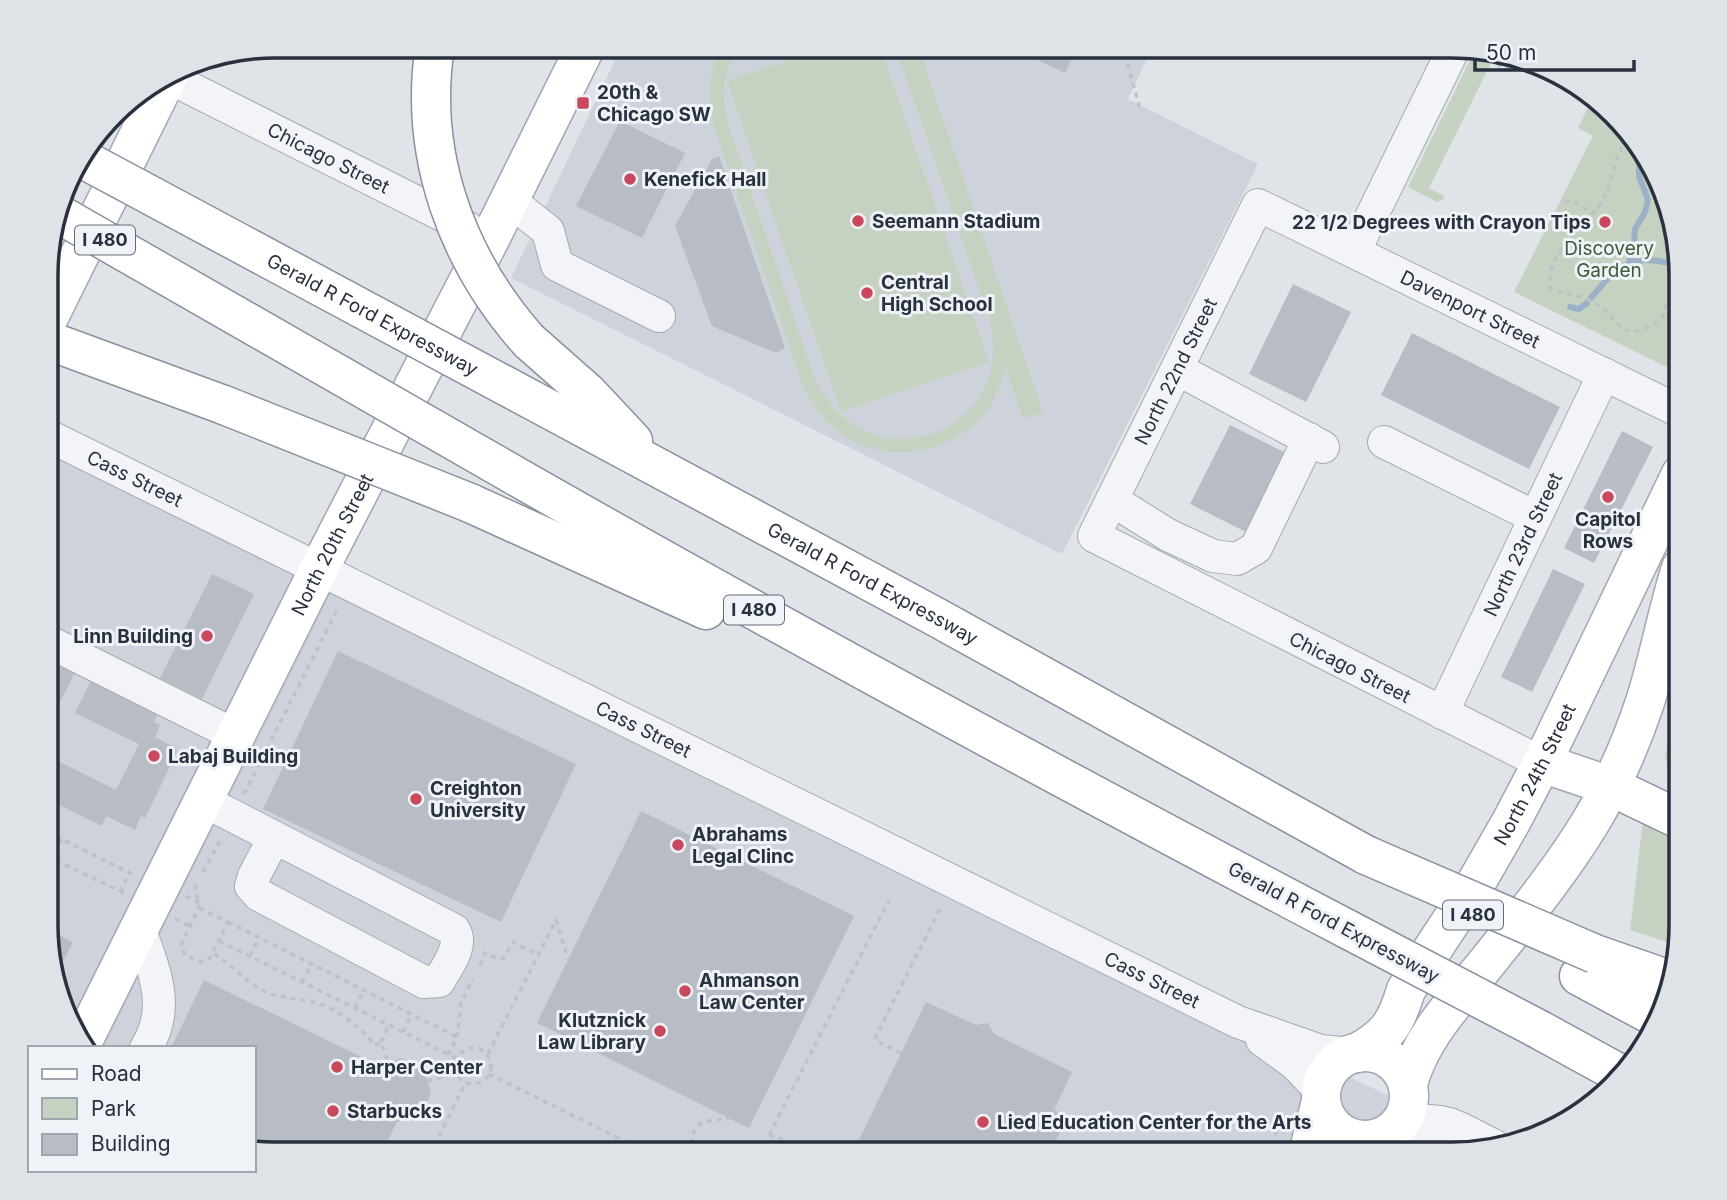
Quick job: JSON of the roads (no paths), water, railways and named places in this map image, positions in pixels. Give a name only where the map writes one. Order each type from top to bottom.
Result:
[{"type":"main road","points":[[433,58],[431,75],[433,131],[438,169],[448,207],[470,257],[498,303],[524,336],[588,393],[654,463]]},
{"type":"main road","name":"North 20th Street","points":[[86,1032],[140,897],[218,808],[237,736],[319,569],[490,239],[580,58]]},
{"type":"main road","points":[[58,299],[159,92]]},
{"type":"main road","name":"Gerald R Ford Expressway","points":[[89,163],[654,463],[1366,855],[1587,965],[1651,1013]]},
{"type":"main road","name":"Gerald R Ford Expressway","points":[[65,218],[711,587],[1016,754],[1614,1069]]},
{"type":"main road","points":[[58,345],[237,410],[470,503],[621,570],[1016,754]]},
{"type":"main road","name":"North 24th Street","points":[[1343,1053],[1377,1042],[1399,1014],[1406,990],[1476,883],[1542,763],[1669,499]]},
{"type":"main road","points":[[1408,1086],[1413,1066],[1433,1029],[1541,895],[1589,824],[1610,786],[1632,739],[1669,612]]},
{"type":"main road","name":"Chicago Street","points":[[1542,763],[1610,786],[1669,814]]},
{"type":"main road","points":[[1587,965],[1662,979]]},
{"type":"main road","points":[[1311,1142],[1321,1096],[1331,1068],[1343,1053],[1370,1052],[1383,1056],[1403,1072],[1408,1086],[1406,1114],[1384,1142]]},
{"type":"main road","points":[[1321,1096],[1325,1114],[1332,1125],[1342,1134],[1371,1142]]},
{"type":"street","points":[[1354,252],[1459,58]]},
{"type":"street","name":"Chicago Street","points":[[177,81],[490,239]]},
{"type":"street","points":[[509,200],[548,231],[557,265],[659,316]]},
{"type":"street","name":"Davenport Street","points":[[1258,205],[1669,406]]},
{"type":"street","name":"North 22nd Street","points":[[1094,536],[1258,205]]},
{"type":"street","points":[[1112,500],[1168,535],[1213,556],[1237,559],[1256,548],[1316,443],[1177,369]]},
{"type":"street","name":"North 23rd Street","points":[[1442,713],[1604,374]]},
{"type":"street","name":"Cass Street","points":[[58,440],[1238,1022]]},
{"type":"street","points":[[1384,442],[1535,517]]},
{"type":"street","name":"Chicago Street","points":[[1094,536],[1542,763]]},
{"type":"street","points":[[58,646],[237,736]]},
{"type":"street","points":[[218,808],[454,930],[458,936],[457,946],[439,981],[424,982],[259,895],[251,886],[274,838]]},
{"type":"street","points":[[140,897],[160,995],[155,1025],[147,1046]]},
{"type":"street","points":[[1238,1022],[1343,1053]]},
{"type":"street","points":[[1238,1022],[1294,1063],[1321,1096]]},
{"type":"street","points":[[1408,1086],[1445,1122]]},
{"type":"street","points":[[1386,1142],[1426,1119],[1445,1122],[1482,1140]]},
{"type":"waterway","points":[[1629,263],[1635,229],[1645,212],[1648,200],[1639,176],[1639,165]]},
{"type":"waterway","points":[[1591,298],[1615,272],[1630,263],[1652,260],[1669,263]]},
{"type":"waterway","points":[[1570,307],[1579,309],[1587,303]]},
{"type":"place","name":"20th & Chicago SW","points":[[583,103]]},
{"type":"place","name":"Kenefick Hall","points":[[630,179]]},
{"type":"place","name":"Seemann Stadium","points":[[858,221]]},
{"type":"place","name":"22 1/2 Degrees with Crayon Tips","points":[[1605,222]]},
{"type":"place","name":"Central High School","points":[[867,293]]},
{"type":"place","name":"Capitol Rows","points":[[1608,497]]},
{"type":"place","name":"Linn Building","points":[[207,636]]},
{"type":"place","name":"Labaj Building","points":[[154,756]]},
{"type":"place","name":"Creighton University","points":[[416,799]]},
{"type":"place","name":"Abrahams Legal Clinc","points":[[678,845]]},
{"type":"place","name":"Ahmanson Law Center","points":[[685,991]]},
{"type":"place","name":"Klutznick Law Library","points":[[660,1031]]},
{"type":"place","name":"Harper Center","points":[[337,1067]]},
{"type":"place","name":"Starbucks","points":[[333,1111]]},
{"type":"place","name":"Lied Education Center for the Arts","points":[[983,1122]]},
{"type":"park label","name":"Discovery Garden","points":[[1609,259]]}]
